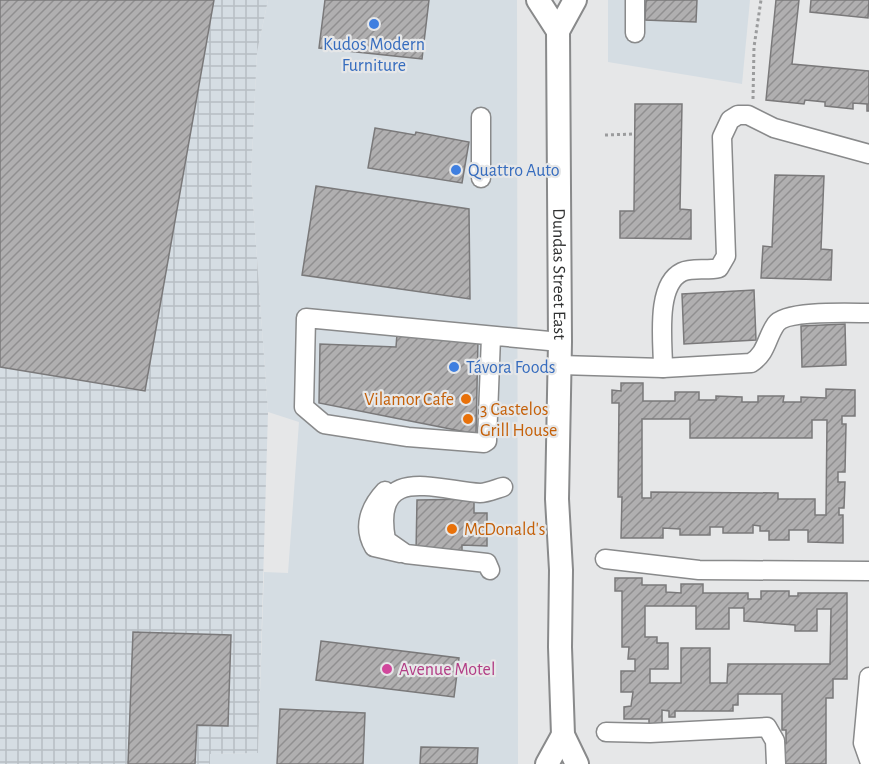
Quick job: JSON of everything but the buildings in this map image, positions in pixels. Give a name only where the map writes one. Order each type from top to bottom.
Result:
[{"type":"main road","points":[[538,0],[558,31]]},
{"type":"main road","name":"Dundas Street East","points":[[575,0],[558,31],[560,365],[557,499],[561,570],[563,735],[577,764]]},
{"type":"main road","name":"Dundas Street East","points":[[547,764],[563,735]]},
{"type":"street","points":[[635,0],[635,33]]},
{"type":"street","points":[[663,368],[664,302],[670,282],[683,271],[719,268],[726,256],[724,130],[730,120],[738,115],[756,119],[774,128],[868,158]]},
{"type":"street","points":[[481,117],[482,178]]},
{"type":"street","points":[[560,365],[663,368],[751,363],[766,348],[776,324],[781,319],[809,314],[869,313]]},
{"type":"street","points":[[491,337],[487,441],[484,443],[408,437],[324,424],[304,407],[306,318],[560,342]]},
{"type":"street","points":[[490,570],[487,563],[470,559],[406,554],[386,540],[382,519],[386,504],[404,487],[412,484],[483,493],[503,487]]},
{"type":"street","points":[[604,559],[699,570],[869,571]]},
{"type":"street","points":[[869,677],[863,743],[869,760]]},
{"type":"street","points":[[606,732],[650,733],[767,727],[775,741],[776,764]]},
{"type":"path","points":[[756,119],[752,96],[754,47],[761,0]]},
{"type":"path","points":[[605,135],[635,134]]},
{"type":"shaded area","points":[[0,0],[268,0],[257,52],[251,176],[268,412],[258,753],[210,754],[210,764],[0,764]]},
{"type":"shaded area","points":[[268,0],[517,0],[518,764],[210,764],[210,754],[258,753],[264,572],[288,573],[299,422],[268,412],[251,176],[257,52]]},
{"type":"shaded area","points":[[608,0],[750,0],[742,84],[608,62]]},
{"type":"place","name":"Kudos Modern Furniture","points":[[374,24]]},
{"type":"place","name":"Quattro Auto","points":[[456,170]]},
{"type":"place","name":"Távora Foods","points":[[454,367]]},
{"type":"place","name":"Vilamor Cafe","points":[[466,399]]},
{"type":"place","name":"3 Castelos Grill House","points":[[468,419]]},
{"type":"place","name":"McDonald's","points":[[452,529]]},
{"type":"place","name":"Avenue Motel","points":[[387,669]]}]
